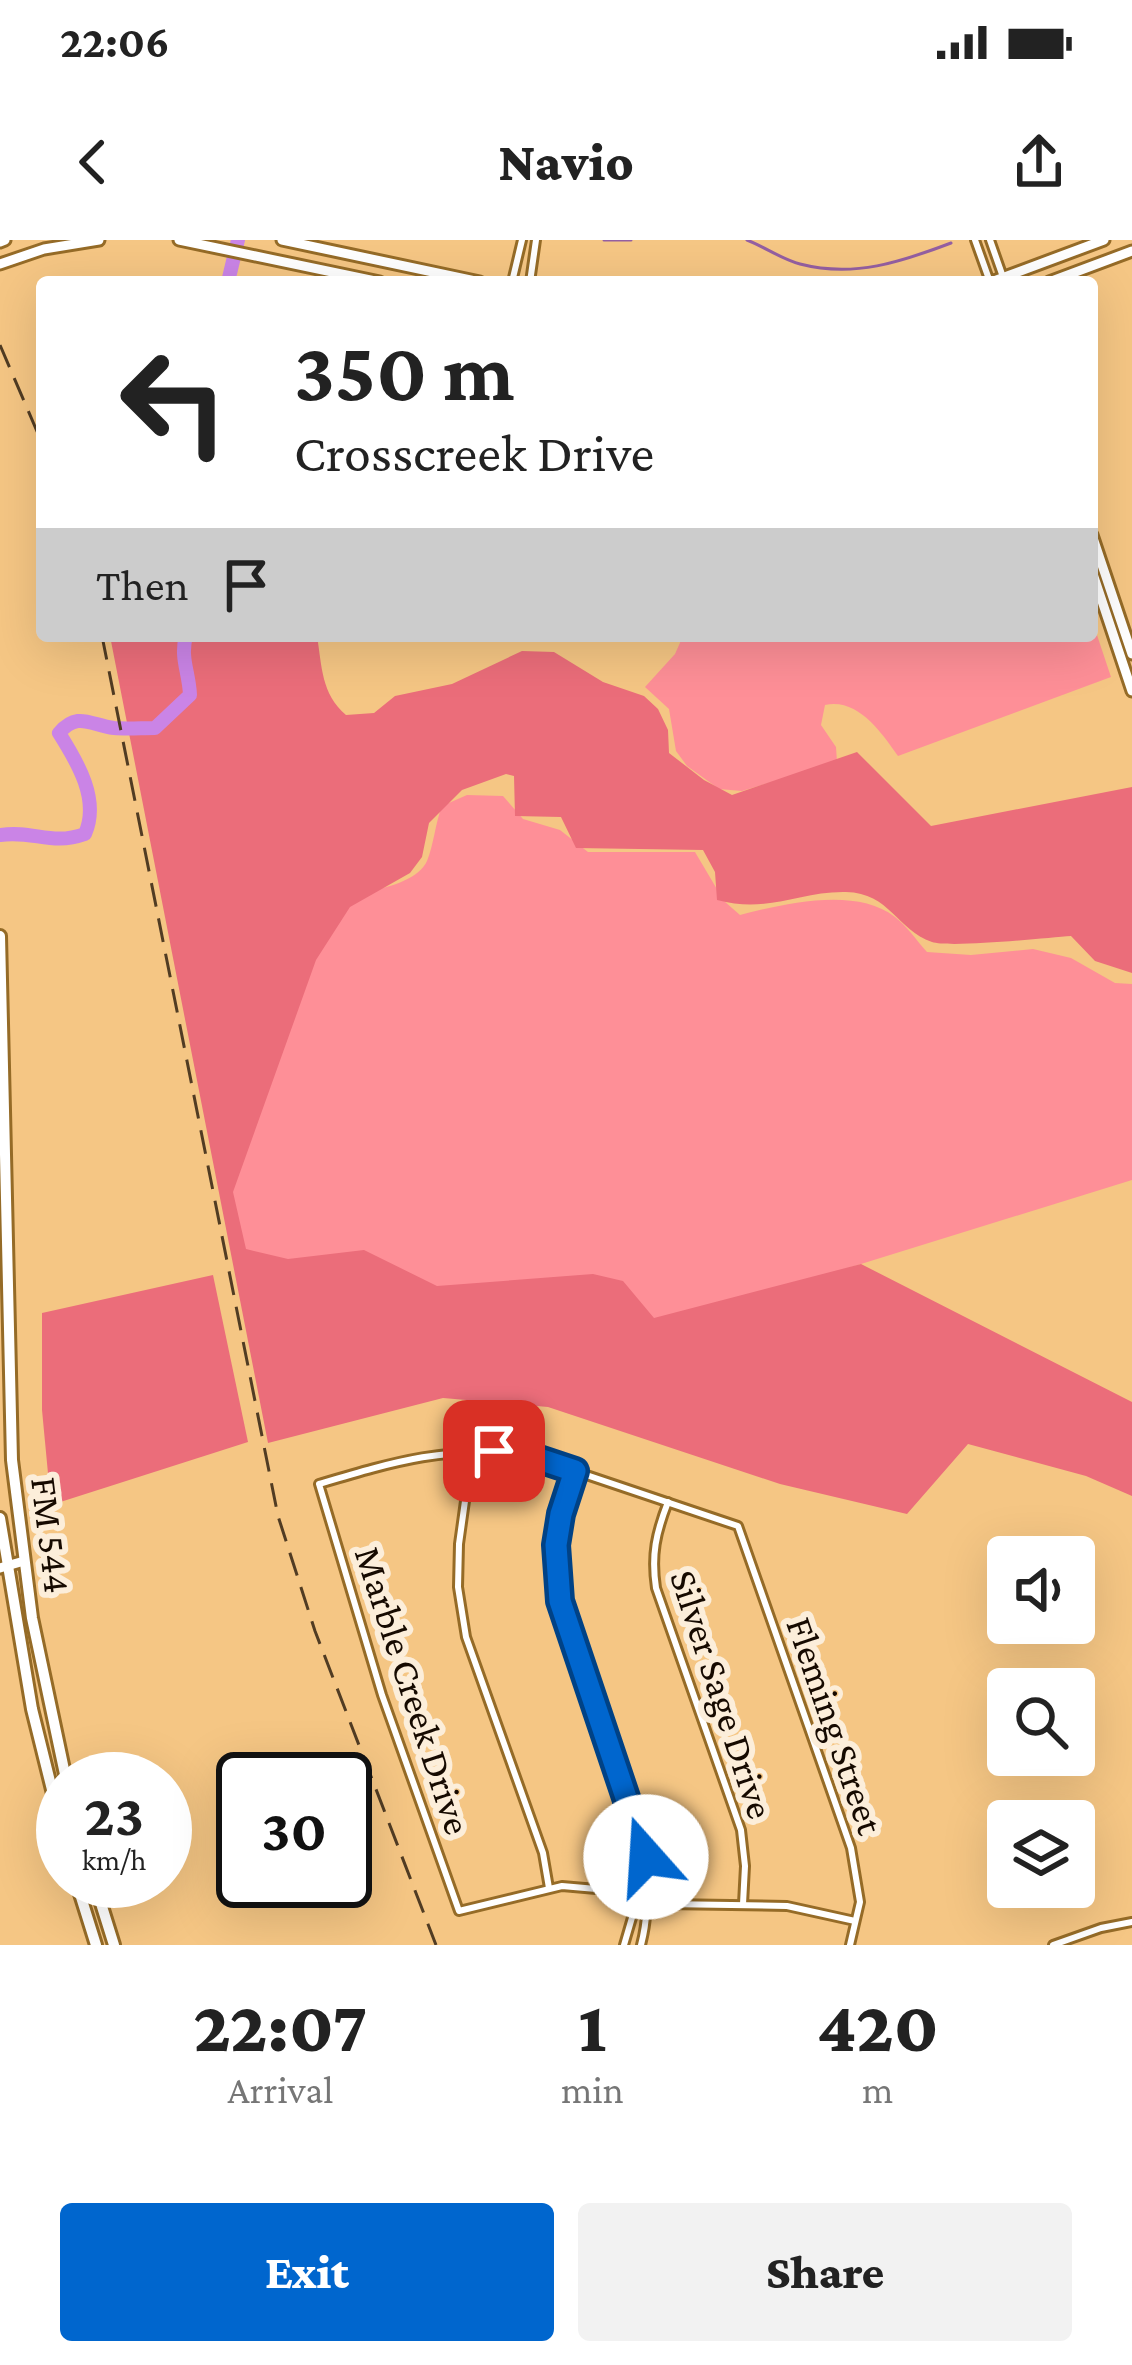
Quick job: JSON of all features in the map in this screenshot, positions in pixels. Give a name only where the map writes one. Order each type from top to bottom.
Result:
[{"type":"main road","points":[[0,264],[44,249],[99,240]]},
{"type":"main road","points":[[179,240],[352,276]]},
{"type":"main road","points":[[282,240],[451,276]]},
{"type":"main road","points":[[1014,276],[1104,240]]},
{"type":"main road","points":[[1065,276],[1132,251]]},
{"type":"main road","points":[[1098,554],[1132,654]]},
{"type":"main road","points":[[1098,590],[1132,691]]},
{"type":"main road","name":"FM 544","points":[[0,936],[7,1367],[16,1507],[59,1752]]},
{"type":"main road","name":"FM 544","points":[[0,1518],[3,1566],[43,1752]]},
{"type":"main road","points":[[3,1566],[24,1561]]},
{"type":"main road","points":[[84,1908],[96,1945]]},
{"type":"main road","points":[[102,1908],[114,1945]]},
{"type":"street","points":[[513,276],[522,240]]},
{"type":"street","points":[[531,276],[536,240]]},
{"type":"street","points":[[975,240],[988,276]]},
{"type":"street","points":[[989,240],[1002,276]]},
{"type":"street","points":[[668,1502],[527,1455],[472,1451],[458,1544],[458,1587],[466,1637],[543,1853],[549,1888],[620,1891],[694,1907],[788,1906],[856,1921]]},
{"type":"street","name":"Marble Creek Drive","points":[[472,1451],[408,1457],[320,1484],[382,1695],[459,1911],[549,1888]]},
{"type":"street","points":[[575,1471],[556,1545],[560,1601],[646,1857],[650,1912],[640,1945]]},
{"type":"street","name":"Fleming Street","points":[[668,1502],[738,1526],[851,1848],[858,1877],[850,1945]]},
{"type":"street","name":"Silver Sage Drive","points":[[668,1502],[654,1537],[656,1588],[740,1830],[743,1904]]},
{"type":"street","points":[[624,1945],[636,1904],[646,1899]]},
{"type":"street","points":[[1054,1945],[1132,1922]]},
{"type":"shaded area","points":[[1098,638],[1111,677],[898,756],[858,712],[825,705],[821,725],[836,747],[837,762],[742,791],[719,789],[687,766],[676,751],[669,709],[645,687],[680,642],[1098,642]]},
{"type":"shaded area","points":[[111,642],[318,642],[327,689],[346,715],[374,713],[395,696],[452,684],[522,651],[554,652],[603,682],[644,696],[658,709],[668,730],[669,753],[732,795],[857,752],[931,826],[1132,787],[1132,973],[1095,961],[1071,936],[932,942],[861,894],[829,893],[752,905],[717,900],[715,872],[703,850],[576,848],[561,817],[515,816],[514,776],[506,774],[462,790],[429,823],[422,857],[410,873],[350,907],[316,960],[233,1192],[246,1249],[288,1259],[364,1250],[437,1286],[593,1274],[623,1281],[654,1318],[861,1264],[1132,1402],[1132,1496],[1086,1476],[968,1444],[907,1514],[780,1484],[548,1407],[443,1398],[268,1443]]},
{"type":"shaded area","points":[[467,795],[503,796],[523,819],[560,830],[588,852],[695,852],[724,901],[740,915],[819,900],[860,902],[895,917],[927,952],[971,955],[1033,949],[1071,958],[1115,983],[1132,984],[1132,1180],[619,1339],[255,1336],[174,898],[311,898],[385,887],[412,877],[427,861],[442,806]]},
{"type":"shaded area","points":[[213,1275],[248,1442],[51,1505],[42,1410],[42,1313]]},
{"type":"waterway","points":[[229,276],[238,240]]},
{"type":"waterway","points":[[604,240],[631,240]]},
{"type":"waterway","points":[[747,240],[793,262],[839,269],[895,262],[951,243]]},
{"type":"waterway","points":[[0,835],[62,839],[85,834],[88,795],[80,769],[59,733],[78,721],[114,728],[155,728],[190,695],[184,642]]},
{"type":"railway","points":[[0,345],[36,429]]},
{"type":"railway","points":[[103,642],[278,1516],[315,1631],[436,1945]]},
{"type":"route","points":[[494,1451],[527,1455],[575,1471],[556,1545],[560,1601],[646,1857]]}]
